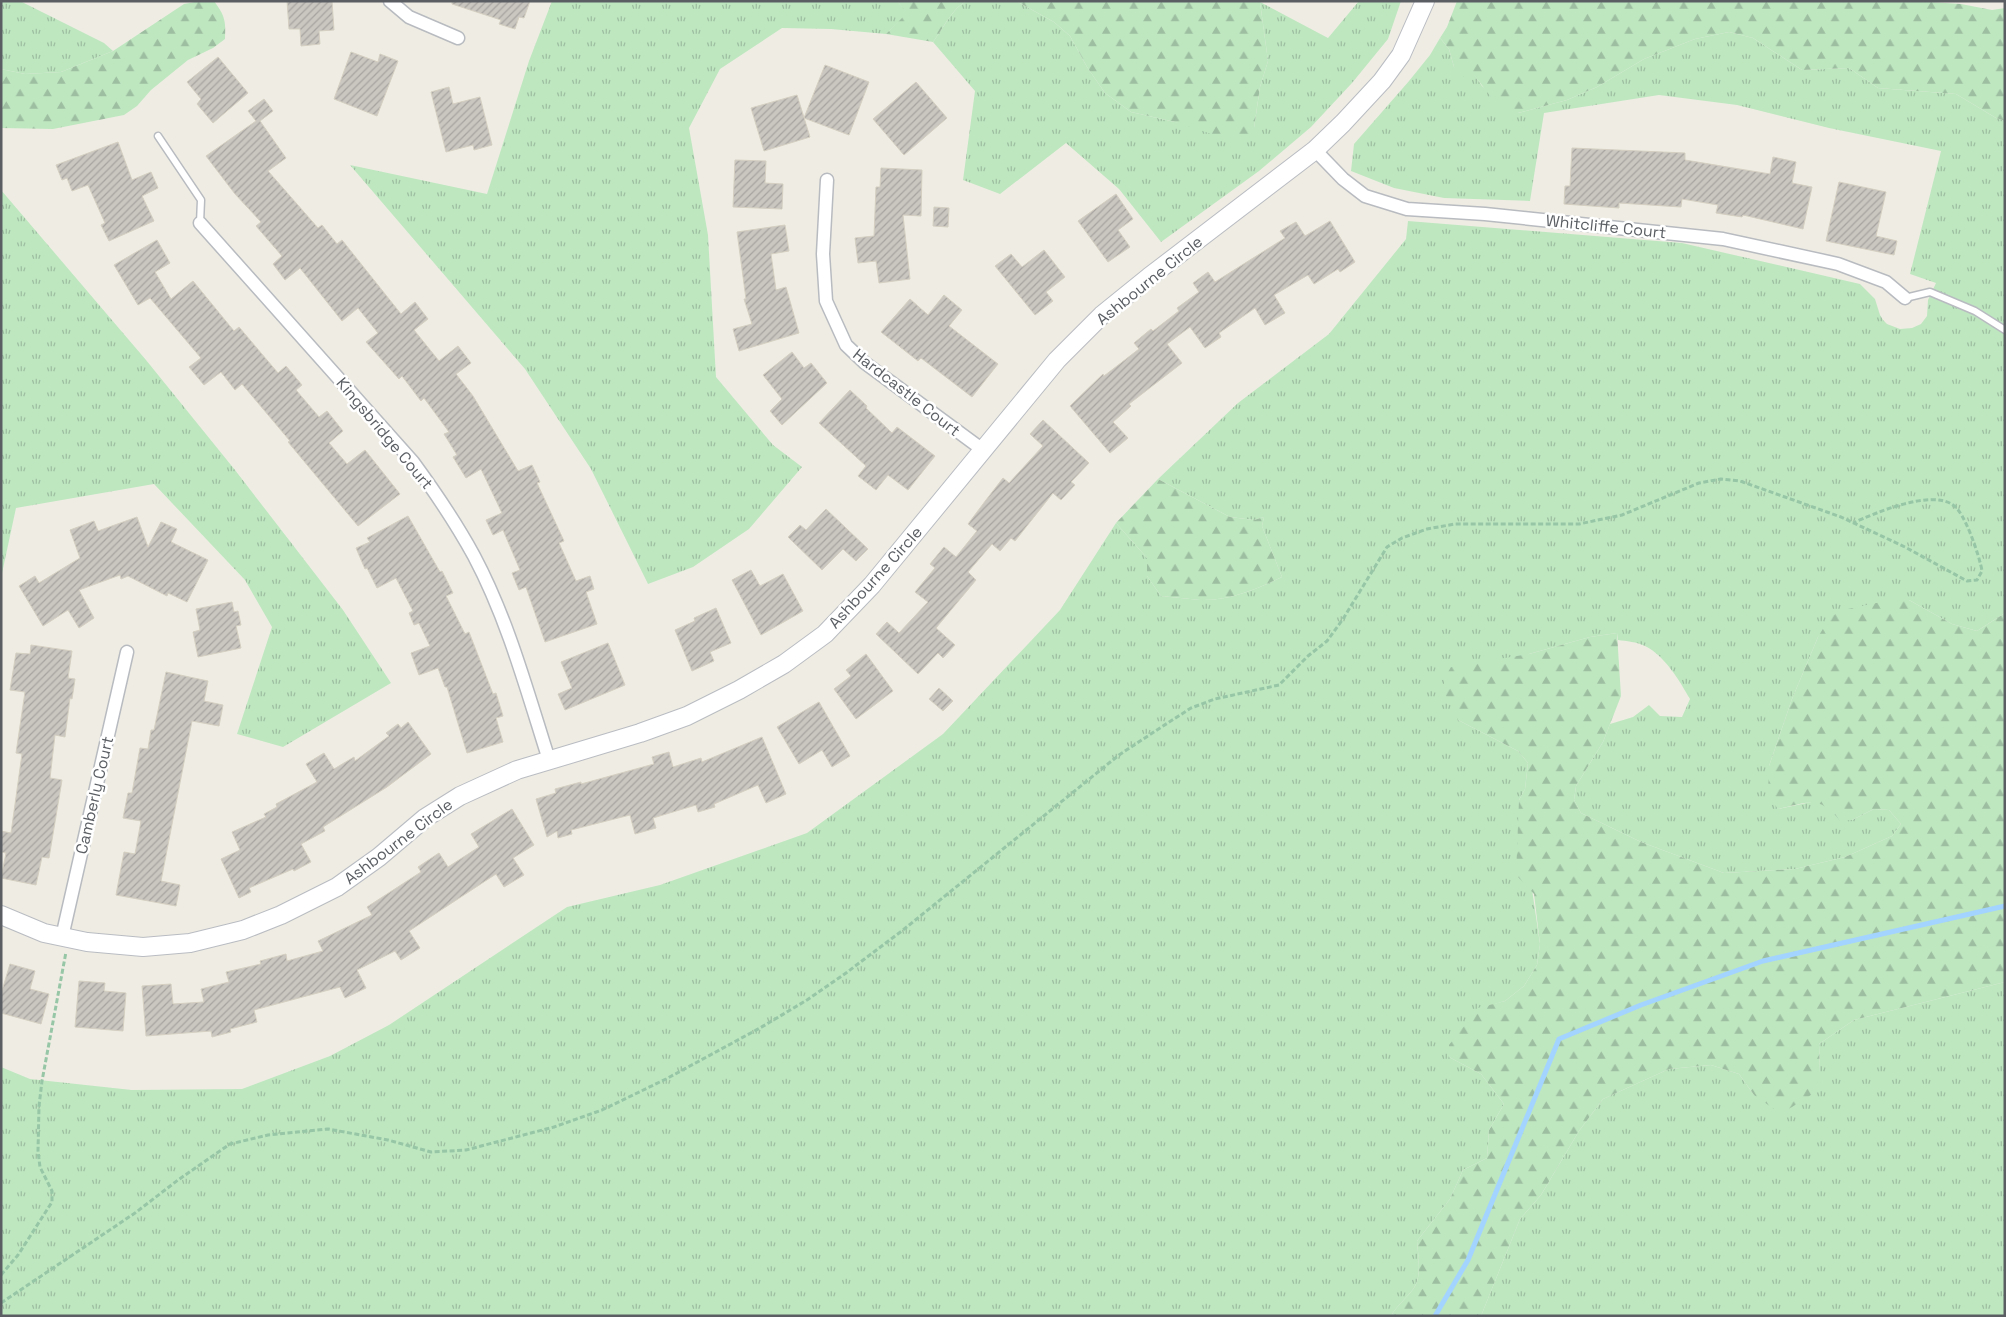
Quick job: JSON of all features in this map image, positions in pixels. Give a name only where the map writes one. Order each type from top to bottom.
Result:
[{"type":"street","points":[[390,1],[409,16],[458,38]]},
{"type":"street","name":"Ashbourne Circle","points":[[1,915],[44,934],[87,942],[143,947],[190,943],[243,930],[281,915],[337,887],[379,857],[425,818],[460,796],[517,770],[687,716],[739,690],[784,664],[825,634],[872,585],[1058,360],[1102,315],[1315,150],[1362,102],[1401,55],[1425,1]]},
{"type":"street","name":"Whitcliffe Court","points":[[1315,150],[1343,179],[1365,196],[1407,210],[1485,214],[1722,239],[1838,264],[1886,282],[1905,298]]},
{"type":"street","name":"Hardcastle Court","points":[[827,180],[823,254],[826,301],[846,345],[866,363],[983,450]]},
{"type":"street","name":"Kingsbridge Court","points":[[200,223],[413,462],[441,501],[475,557],[511,641],[549,760]]},
{"type":"street","name":"Camberly Court","points":[[65,938],[127,652]]},
{"type":"lane","points":[[158,136],[201,200],[200,223]]},
{"type":"lane","points":[[1905,298],[1930,292],[1975,311],[2005,330]]},
{"type":"path","points":[[1,1303],[135,1213],[230,1144],[268,1134],[328,1130],[388,1140],[431,1152],[466,1150],[554,1127],[602,1110],[709,1056],[806,1000],[846,972],[903,930],[1119,755],[1163,726],[1191,708],[1215,699],[1279,685],[1308,656],[1327,641],[1343,619],[1387,547],[1402,538],[1427,529],[1455,524],[1579,524],[1598,521],[1622,515],[1699,483],[1722,479],[1740,482],[1853,523],[1905,547],[1967,581],[1977,580],[1982,571],[1980,558],[1955,505],[1944,501],[1919,500],[1881,510],[1853,523]]},
{"type":"path","points":[[1,1275],[18,1255],[52,1202],[52,1191],[40,1167],[38,1151],[40,1106],[42,1081],[65,938]]},
{"type":"green space","points":[[1,1],[20,1],[104,43],[113,51],[61,72],[25,74],[1,69]]},
{"type":"green space","points":[[214,1],[218,6],[224,19],[225,39],[213,48],[188,60],[151,90],[137,106],[124,115],[53,129],[1,128],[1,69],[25,74],[61,72],[113,51],[184,4]]},
{"type":"green space","points":[[552,1],[897,1],[908,13],[886,34],[831,29],[782,28],[720,69],[689,128],[708,235],[716,377],[773,445],[802,467],[749,529],[693,567],[648,584],[591,469],[525,369],[350,165],[487,194],[529,61]]},
{"type":"green space","points":[[897,1],[967,1],[957,8],[933,42],[886,34],[907,13]]},
{"type":"green space","points":[[967,1],[1016,1],[1054,22],[1070,36],[1087,67],[1105,93],[1131,112],[1175,122],[1254,128],[1260,87],[1268,61],[1260,2],[1328,38],[1359,1],[1401,1],[1388,39],[1352,83],[1311,127],[1259,171],[1161,242],[1119,189],[1066,143],[1000,194],[963,180],[975,91],[933,42],[957,8]]},
{"type":"green space","points":[[1016,1],[1260,2],[1268,61],[1260,87],[1254,128],[1248,140],[1221,137],[1175,122],[1131,112],[1105,93],[1087,67],[1070,36],[1054,22]]},
{"type":"green space","points":[[1457,1],[1931,2],[1961,4],[1992,10],[2005,8],[2005,121],[1996,118],[1956,94],[1878,88],[1849,68],[1802,70],[1753,38],[1729,32],[1695,39],[1644,59],[1597,87],[1567,100],[1518,113],[1507,113],[1499,107],[1474,75],[1461,77],[1454,67],[1449,49],[1440,38],[1447,27]]},
{"type":"green space","points":[[1729,32],[1753,38],[1802,70],[1849,68],[1878,88],[1956,94],[1996,118],[2005,121],[2005,613],[1977,631],[1952,624],[1909,600],[1818,637],[1792,699],[1769,766],[1778,809],[1816,801],[1852,820],[1874,809],[1889,810],[1901,824],[1892,836],[1845,857],[1795,869],[1724,873],[1641,842],[1581,813],[1574,800],[1576,786],[1603,742],[1610,724],[1633,717],[1649,705],[1660,716],[1682,717],[1690,699],[1676,677],[1659,656],[1642,645],[1618,640],[1617,633],[1590,637],[1529,654],[1458,720],[1518,751],[1528,763],[1525,789],[1519,800],[1540,944],[1537,965],[1524,986],[1505,1001],[1478,1009],[1449,1057],[1481,1074],[1504,1104],[1489,1130],[1487,1158],[1463,1170],[1450,1199],[1417,1241],[1418,1278],[1414,1288],[1391,1316],[1,1316],[1,1067],[30,1079],[132,1090],[242,1089],[330,1056],[389,1025],[567,907],[660,885],[807,833],[943,734],[1060,610],[1116,523],[1147,558],[1147,576],[1161,596],[1200,600],[1222,599],[1253,590],[1282,577],[1262,526],[1264,517],[1254,520],[1230,517],[1158,479],[1238,403],[1329,334],[1406,239],[1408,221],[1682,243],[1860,284],[1875,299],[1880,315],[1887,324],[1900,329],[1912,328],[1921,324],[1927,316],[1928,300],[1936,283],[1910,274],[1941,151],[1829,128],[1737,105],[1659,95],[1544,113],[1530,201],[1444,198],[1394,188],[1351,171],[1354,144],[1409,81],[1430,55],[1440,38],[1449,49],[1454,67],[1474,74],[1482,86],[1518,113],[1567,100],[1597,87],[1644,59],[1695,39]]},
{"type":"green space","points":[[1,190],[146,360],[235,470],[343,610],[391,683],[283,747],[237,734],[272,627],[245,580],[154,484],[16,508],[1,578]]},
{"type":"green space","points":[[1158,479],[1230,517],[1254,520],[1264,517],[1262,526],[1282,577],[1253,590],[1222,599],[1200,600],[1161,596],[1147,576],[1147,558],[1116,523]]},
{"type":"green space","points":[[1895,599],[1909,600],[1952,624],[1977,631],[2005,613],[2005,982],[1854,1020],[1819,1044],[1820,1073],[1814,1093],[1781,1114],[1754,1095],[1739,1074],[1711,1065],[1669,1069],[1603,1099],[1579,1131],[1541,1195],[1520,1219],[1481,1316],[1391,1316],[1414,1288],[1418,1278],[1417,1241],[1450,1199],[1463,1170],[1487,1158],[1489,1130],[1504,1104],[1481,1074],[1449,1057],[1449,1045],[1478,1008],[1505,1001],[1524,986],[1537,965],[1540,944],[1534,894],[1516,875],[1519,800],[1525,789],[1528,763],[1518,751],[1458,720],[1444,692],[1444,679],[1451,667],[1529,654],[1590,637],[1617,633],[1621,696],[1603,742],[1576,786],[1574,800],[1581,813],[1641,842],[1724,873],[1795,869],[1845,857],[1892,836],[1901,824],[1889,810],[1874,809],[1852,820],[1840,821],[1833,812],[1819,804],[1805,803],[1778,809],[1768,795],[1769,766],[1792,699],[1818,637],[1830,617],[1843,610]]},
{"type":"green space","points":[[2005,982],[2005,1316],[1481,1316],[1520,1219],[1541,1195],[1579,1131],[1603,1099],[1669,1069],[1711,1065],[1739,1074],[1754,1095],[1820,1073],[1819,1044],[1854,1020]]},
{"type":"building","points":[[287,1],[332,1],[334,30],[319,31],[320,44],[301,46],[300,29],[289,29]]},
{"type":"building","points":[[452,1],[530,1],[524,18],[519,17],[515,29],[499,24],[501,20],[452,4]]},
{"type":"building","points":[[351,52],[378,62],[380,54],[398,61],[377,116],[334,99]]},
{"type":"building","points":[[218,57],[248,93],[213,123],[197,104],[201,99],[187,82]]},
{"type":"building","points":[[825,65],[869,82],[849,135],[804,118]]},
{"type":"building","points":[[916,82],[947,118],[904,155],[873,119]]},
{"type":"building","points":[[449,87],[453,104],[480,97],[492,145],[474,150],[473,145],[446,152],[431,92]]},
{"type":"building","points":[[797,95],[810,137],[764,151],[751,108]]},
{"type":"building","points":[[264,99],[273,111],[260,121],[286,158],[268,171],[318,228],[322,225],[337,244],[342,240],[401,314],[415,302],[428,319],[414,330],[439,361],[458,346],[471,363],[456,374],[473,396],[518,471],[532,465],[540,482],[537,483],[564,541],[559,543],[576,581],[590,576],[594,589],[586,592],[597,624],[545,642],[526,587],[519,590],[512,573],[520,570],[503,530],[493,535],[486,520],[502,513],[481,469],[466,478],[453,457],[457,455],[444,434],[449,432],[424,398],[421,401],[402,376],[399,379],[366,342],[378,333],[358,308],[342,321],[300,268],[285,280],[273,264],[282,256],[256,226],[261,222],[235,194],[206,156],[256,121],[248,111]]},
{"type":"building","points":[[118,142],[132,180],[151,172],[158,188],[142,196],[154,221],[109,241],[101,225],[105,223],[88,185],[72,191],[67,178],[62,180],[56,165]]},
{"type":"building","points":[[1572,148],[1685,153],[1685,160],[1770,174],[1773,157],[1796,162],[1792,183],[1812,187],[1803,229],[1743,215],[1742,217],[1716,213],[1718,205],[1682,199],[1681,207],[1619,203],[1619,208],[1564,204],[1565,186],[1570,186]]},
{"type":"building","points":[[735,160],[766,161],[765,183],[783,184],[782,209],[733,207]]},
{"type":"building","points":[[881,168],[922,170],[921,216],[903,215],[910,279],[879,283],[876,261],[858,263],[855,238],[874,236],[876,187],[880,187]]},
{"type":"building","points":[[1839,182],[1886,192],[1876,236],[1897,241],[1894,255],[1826,241]]},
{"type":"building","points":[[1116,194],[1133,219],[1118,230],[1130,247],[1108,262],[1078,221]]},
{"type":"building","points":[[934,207],[949,208],[948,227],[933,226]]},
{"type":"building","points":[[1330,221],[1355,262],[1340,272],[1338,269],[1314,284],[1308,275],[1274,295],[1285,313],[1265,325],[1255,308],[1219,333],[1221,337],[1205,348],[1190,327],[1167,344],[1182,363],[1129,404],[1131,406],[1113,422],[1128,438],[1110,453],[1070,406],[1103,374],[1104,376],[1139,349],[1134,343],[1151,329],[1153,331],[1179,311],[1177,308],[1199,292],[1193,283],[1208,272],[1215,282],[1285,238],[1280,231],[1296,222],[1305,236]]},
{"type":"building","points":[[785,225],[789,251],[771,254],[776,290],[786,287],[799,333],[739,351],[733,329],[752,324],[744,299],[746,299],[737,232]]},
{"type":"building","points":[[157,240],[170,263],[155,272],[171,299],[193,281],[234,331],[239,327],[278,373],[286,366],[302,385],[296,390],[319,417],[327,411],[343,431],[329,443],[347,464],[365,450],[400,494],[358,526],[242,384],[235,390],[221,372],[204,385],[189,367],[201,358],[150,298],[138,305],[114,265]]},
{"type":"building","points":[[1044,250],[1065,277],[1046,292],[1053,301],[1035,315],[995,266],[1011,254],[1022,267]]},
{"type":"building","points":[[944,295],[962,310],[949,326],[998,364],[972,397],[921,358],[918,361],[881,332],[910,299],[928,315]]},
{"type":"building","points":[[792,352],[804,368],[811,363],[827,383],[782,425],[770,411],[782,399],[763,375]]},
{"type":"building","points":[[850,390],[892,433],[897,427],[935,456],[908,490],[888,475],[876,490],[858,476],[866,466],[819,423]]},
{"type":"building","points":[[1043,420],[1089,463],[1071,482],[1075,485],[1061,500],[1053,493],[1015,541],[1011,538],[1000,551],[992,544],[968,572],[976,580],[936,628],[955,645],[943,658],[938,653],[918,674],[876,634],[887,622],[899,633],[928,602],[915,592],[935,568],[930,564],[944,547],[956,557],[977,531],[968,524],[1003,478],[1009,483],[1043,446],[1030,434]]},
{"type":"building","points":[[826,509],[868,549],[856,561],[843,549],[822,570],[788,537],[800,525],[806,530]]},
{"type":"building","points":[[408,516],[440,572],[442,571],[453,593],[446,596],[465,634],[469,632],[493,694],[496,693],[503,716],[496,718],[503,742],[467,753],[447,687],[445,687],[438,668],[419,675],[411,653],[430,646],[419,623],[414,625],[409,613],[413,611],[396,578],[377,588],[367,568],[365,569],[356,548],[370,542],[367,538]]},
{"type":"building","points":[[137,517],[148,547],[161,522],[177,529],[171,542],[208,560],[187,602],[168,593],[167,596],[128,576],[121,579],[120,575],[79,590],[94,618],[79,628],[68,610],[43,626],[19,586],[35,576],[39,583],[80,558],[70,530],[94,521],[98,531]]},
{"type":"building","points":[[751,570],[760,586],[783,574],[803,611],[761,635],[732,580]]},
{"type":"building","points":[[232,602],[234,612],[238,611],[241,625],[236,626],[241,648],[198,657],[193,632],[200,630],[196,609]]},
{"type":"building","points":[[716,608],[731,643],[710,652],[714,661],[692,671],[675,630],[695,621],[694,618]]},
{"type":"building","points":[[608,643],[625,685],[565,710],[558,694],[572,688],[561,662]]},
{"type":"building","points":[[31,645],[72,651],[68,678],[75,679],[72,699],[70,698],[65,737],[55,735],[50,778],[62,780],[49,858],[42,857],[36,885],[1,878],[6,853],[1,852],[1,831],[11,833],[22,754],[16,753],[25,692],[10,690],[16,653],[30,654]]},
{"type":"building","points":[[866,654],[893,691],[856,719],[834,689],[851,676],[846,670]]},
{"type":"building","points":[[166,672],[208,681],[204,701],[223,705],[219,726],[192,721],[161,881],[180,885],[176,906],[116,895],[124,852],[135,854],[141,821],[123,818],[128,793],[132,793],[140,748],[148,749],[151,730],[154,730]]},
{"type":"building","points":[[939,688],[953,701],[943,711],[929,699]]},
{"type":"building","points":[[819,702],[850,756],[832,767],[822,750],[799,764],[777,727]]},
{"type":"building","points":[[408,722],[431,754],[387,787],[323,827],[325,831],[301,844],[311,862],[294,871],[293,869],[249,888],[251,892],[239,898],[221,859],[240,850],[232,832],[266,817],[264,814],[277,807],[276,804],[317,782],[306,764],[324,753],[334,769],[354,757],[355,761],[389,736],[386,733],[398,724],[401,728]]},
{"type":"building","points":[[762,737],[786,794],[766,803],[758,785],[714,804],[715,807],[698,812],[696,805],[653,818],[656,828],[635,834],[630,815],[571,830],[572,834],[558,838],[557,831],[547,837],[536,799],[556,793],[555,789],[581,782],[581,784],[654,764],[652,757],[669,752],[673,767],[701,758],[702,762]]},
{"type":"building","points":[[512,809],[534,845],[513,858],[524,875],[504,887],[496,874],[409,931],[420,948],[401,960],[395,951],[357,970],[366,988],[345,998],[340,987],[254,1010],[257,1022],[230,1029],[231,1032],[212,1037],[211,1031],[146,1036],[142,986],[171,984],[173,1004],[204,1002],[201,989],[229,982],[226,972],[261,964],[260,961],[286,954],[287,961],[323,951],[318,941],[372,915],[367,907],[421,872],[418,867],[439,853],[448,867],[479,847],[471,834]]},
{"type":"building","points":[[10,964],[35,971],[30,989],[49,994],[41,1024],[1,1013],[1,994]]},
{"type":"building","points":[[79,981],[105,983],[104,991],[126,993],[123,1031],[75,1027]]},
{"type":"waterway","points":[[1435,1316],[1468,1260],[1559,1039],[1641,1005],[1763,961],[2005,906]]}]
